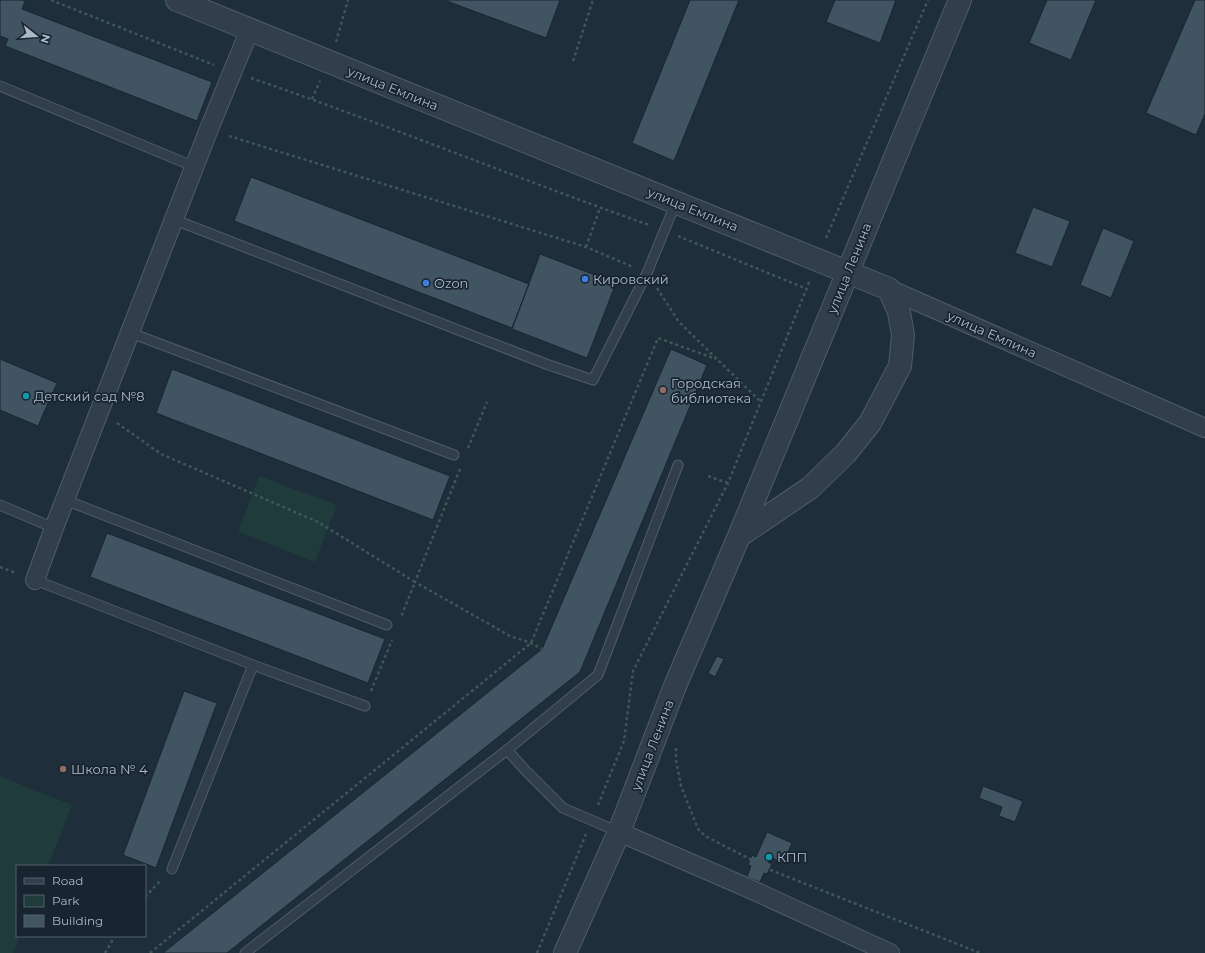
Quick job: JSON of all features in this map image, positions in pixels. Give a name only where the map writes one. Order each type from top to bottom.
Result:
[{"type":"street","name":"улица Емлина","points":[[177,0],[889,289],[1205,428]]},
{"type":"street","name":"улица Ленина","points":[[566,953],[619,832],[675,686],[739,536],[960,0]]},
{"type":"street","points":[[35,580],[209,129],[250,30]]},
{"type":"street","points":[[739,536],[810,488],[846,453],[870,423],[900,366],[903,335],[899,312],[889,289]]},
{"type":"street","points":[[619,832],[748,888],[890,953]]},
{"type":"lane","points":[[0,86],[195,167]]},
{"type":"lane","points":[[175,220],[539,361],[593,380],[648,273],[676,202]]},
{"type":"lane","points":[[130,333],[454,455]]},
{"type":"lane","points":[[245,953],[506,750],[598,675],[678,465]]},
{"type":"lane","points":[[65,500],[387,625]]},
{"type":"lane","points":[[0,505],[54,528]]},
{"type":"lane","points":[[35,580],[253,665],[365,706]]},
{"type":"lane","points":[[172,869],[253,665]]},
{"type":"lane","points":[[506,750],[563,808],[619,832]]},
{"type":"path","points":[[51,0],[233,72],[312,99],[600,208],[664,230],[807,289]]},
{"type":"path","points":[[572,61],[593,0]]},
{"type":"path","points":[[537,953],[624,741],[633,670],[728,483],[807,289],[816,259],[928,0]]},
{"type":"path","points":[[209,129],[586,247],[648,273],[679,322],[761,402]]},
{"type":"path","points":[[586,247],[600,208]]},
{"type":"path","points":[[150,953],[531,643],[658,338],[716,359]]},
{"type":"path","points":[[466,454],[487,402]]},
{"type":"path","points":[[100,411],[161,454],[318,522],[415,582],[510,636],[542,648]]},
{"type":"path","points":[[365,706],[460,468]]},
{"type":"path","points":[[708,476],[728,483]]},
{"type":"path","points":[[387,625],[397,628]]},
{"type":"path","points":[[676,747],[676,760],[681,786],[698,829],[705,836],[773,871],[980,953]]},
{"type":"path","points":[[146,896],[172,869]]},
{"type":"path","points":[[104,953],[114,937]]},
{"type":"green space","points":[[259,476],[337,505],[315,562],[238,532]]},
{"type":"green space","points":[[0,776],[72,805],[48,865],[16,865],[16,937],[20,937],[13,953],[0,953]]},
{"type":"building","points":[[0,0],[25,1],[22,9],[212,82],[197,121],[5,46],[8,39],[0,36]]},
{"type":"building","points":[[444,0],[560,0],[546,38]]},
{"type":"building","points":[[690,0],[739,0],[674,161],[632,143]]},
{"type":"building","points":[[835,0],[896,0],[880,43],[826,22]]},
{"type":"building","points":[[1047,0],[1096,0],[1071,60],[1029,43]]},
{"type":"building","points":[[1195,0],[1205,0],[1205,114],[1196,135],[1146,113]]},
{"type":"building","points":[[251,177],[529,284],[512,328],[234,221]]},
{"type":"building","points":[[1033,207],[1070,221],[1052,267],[1015,253]]},
{"type":"building","points":[[1103,228],[1134,241],[1111,298],[1080,285]]},
{"type":"building","points":[[540,254],[616,283],[587,358],[512,329]]},
{"type":"building","points":[[671,349],[707,365],[580,672],[227,953],[163,953],[542,649]]},
{"type":"building","name":"Детский сад №8","points":[[0,359],[57,383],[38,426],[0,410]]},
{"type":"building","points":[[172,369],[450,476],[433,520],[156,413]]},
{"type":"building","points":[[107,533],[385,639],[368,683],[90,577]]},
{"type":"building","points":[[717,656],[724,659],[715,677],[708,673]]},
{"type":"building","points":[[184,691],[217,703],[156,868],[123,855]]},
{"type":"building","points":[[983,786],[1023,801],[1015,822],[999,816],[1002,807],[979,798]]},
{"type":"building","name":"КПП","points":[[767,832],[792,843],[783,863],[770,857],[768,862],[772,864],[767,874],[764,873],[760,882],[747,877],[751,866],[748,865],[752,855],[756,857]]},
{"type":"place","name":"Кировский","points":[[585,279]]},
{"type":"place","name":"Ozon","points":[[426,283]]},
{"type":"place","name":"Городская библиотека","points":[[663,390]]},
{"type":"place","name":"Детский сад №8","points":[[26,396]]},
{"type":"place","name":"Школа № 4","points":[[63,769]]},
{"type":"place","name":"КПП","points":[[769,857]]}]
